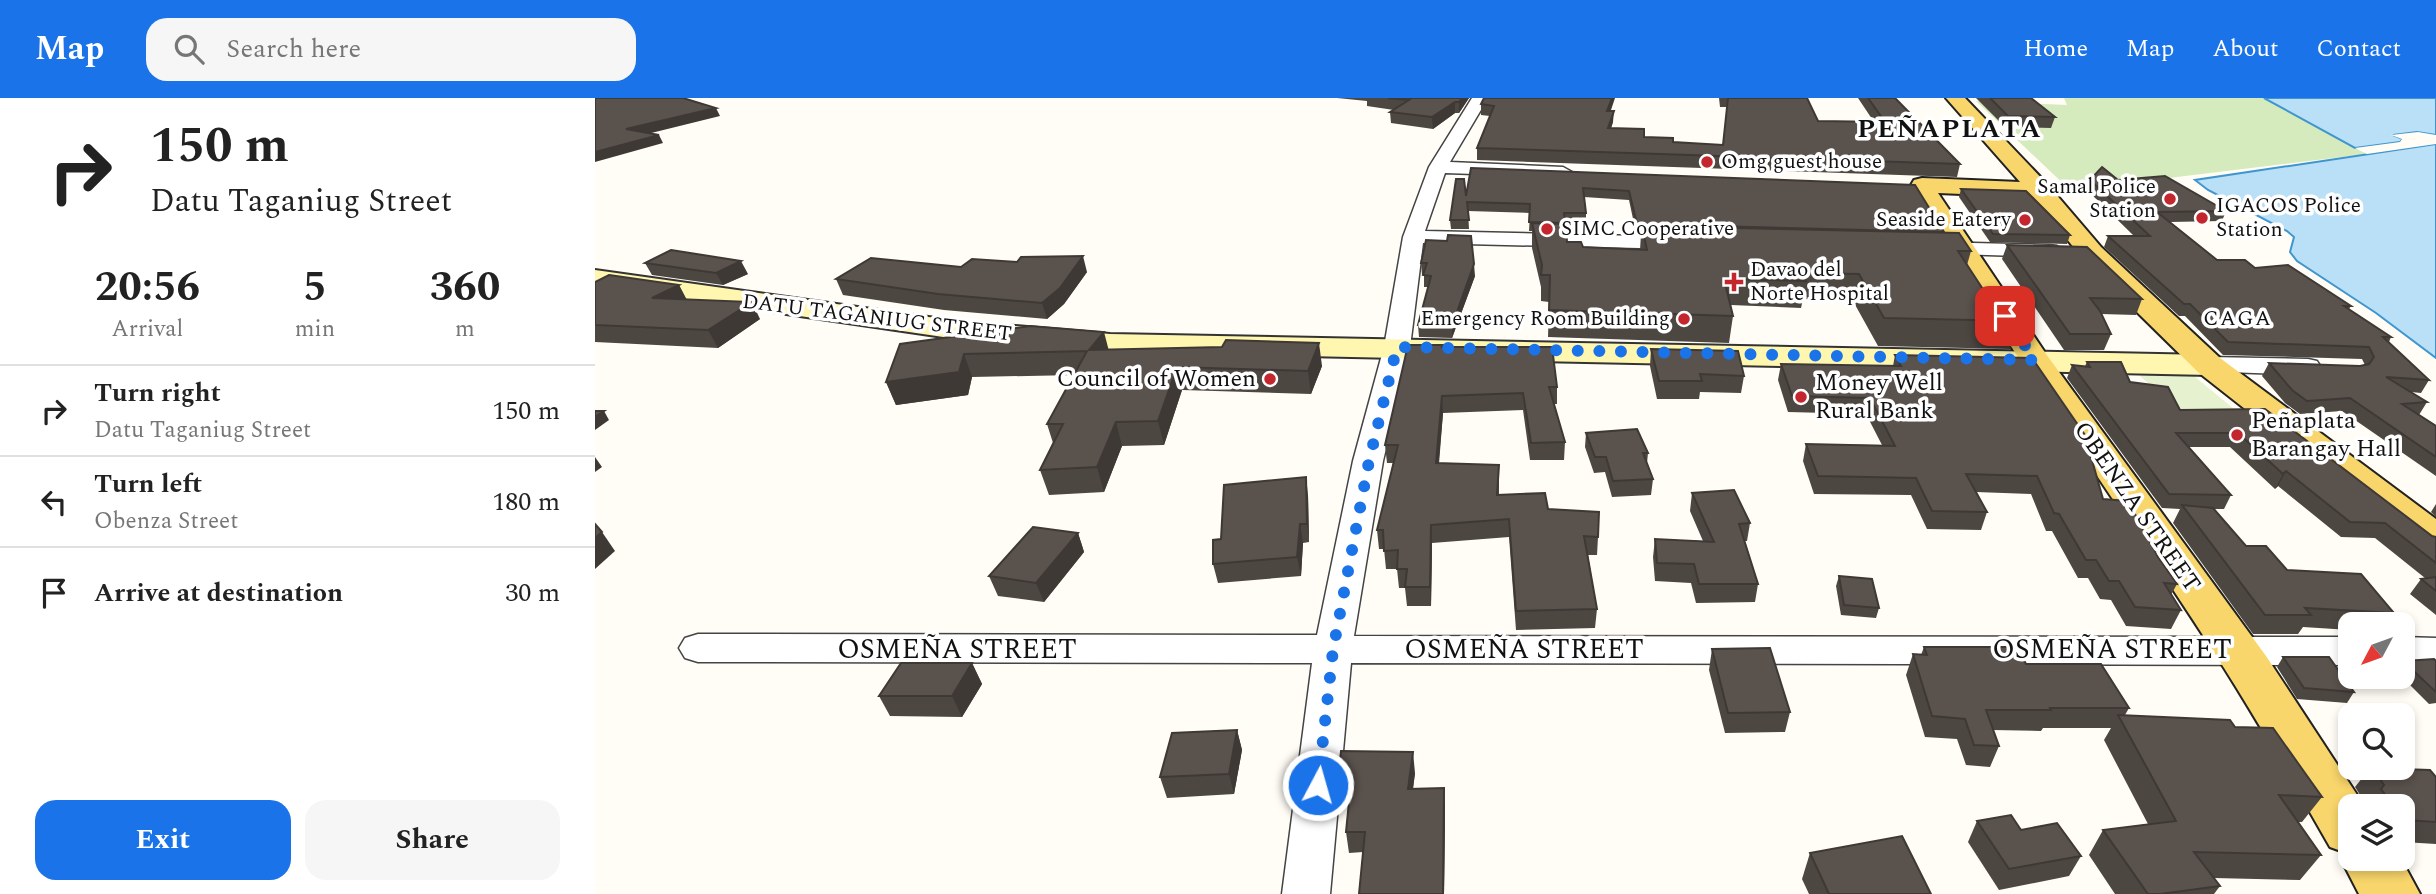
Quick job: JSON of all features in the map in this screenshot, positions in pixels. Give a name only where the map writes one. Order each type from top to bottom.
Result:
[{"type":"main road","points":[[1955,98],[2040,190],[2092,253],[2209,365],[2436,539]]},
{"type":"main road","name":"OBENZA STREET","points":[[2040,190],[1915,185],[2236,649],[2338,811]]},
{"type":"main road","name":"DATU TAGANIUG STREET","points":[[595,278],[877,320],[1030,338],[1189,346],[1397,347],[2209,365]]},
{"type":"main road","points":[[2377,871],[2391,894]]},
{"type":"street","points":[[1306,894],[1333,650],[1369,461],[1397,347],[1413,237],[1438,167],[1480,98]]},
{"type":"street","points":[[1438,167],[1577,172]]},
{"type":"street","points":[[1413,237],[1700,243]]},
{"type":"street","points":[[1919,248],[2092,253]]},
{"type":"street","points":[[2209,365],[2339,368]]},
{"type":"street","name":"OSMEÑA STREET","points":[[698,648],[2338,651]]},
{"type":"street","points":[[2415,651],[2436,652]]},
{"type":"green space","points":[[2064,98],[2264,98],[2367,154],[2070,190],[1976,101],[2067,105]]},
{"type":"green space","points":[[2189,372],[2245,418],[2190,421],[2138,374]]},
{"type":"water","points":[[2264,98],[2436,98],[2436,135],[2417,132],[2393,135],[2403,139],[2400,142],[2355,148]]},
{"type":"water","points":[[2436,144],[2436,358],[2376,313],[2297,261],[2290,252],[2294,237],[2287,231],[2208,190],[2195,180]]},
{"type":"pier","points":[[2418,132],[2436,135],[2436,139],[2417,135],[2406,137],[2402,145],[2436,140],[2436,144],[2367,154],[2355,148],[2400,142],[2402,139],[2391,135]]},
{"type":"building","points":[[595,98],[683,98],[716,108],[626,129],[659,135],[595,152]]},
{"type":"building","points":[[1388,98],[1462,98],[1432,117],[1390,112],[1409,100]]},
{"type":"building","points":[[1484,98],[1612,98],[1607,111],[1614,111],[1608,128],[1644,129],[1644,137],[1673,138],[1673,142],[1723,145],[1728,98],[1807,98],[1818,121],[1885,122],[1868,98],[1895,98],[1960,164],[1477,148],[1494,106],[1481,104]]},
{"type":"building","points":[[1990,98],[2031,98],[2055,117],[2008,116]]},
{"type":"building","points":[[2102,167],[2118,180],[2165,176],[2226,211],[2157,212],[2217,260],[2245,260],[2255,268],[2288,265],[2351,306],[2344,306],[2391,337],[2383,337],[2429,380],[2386,377],[2427,402],[2402,404],[2436,426],[2436,457],[2350,398],[2307,401],[2292,390],[2269,363],[2360,366],[2369,364],[2374,357],[2369,347],[2228,342],[2190,304],[2184,304],[2108,236],[2150,236],[2090,180]]},
{"type":"building","points":[[1471,168],[1915,185],[1944,232],[1637,224],[1629,191],[1583,188],[1586,213],[1564,213],[1565,223],[1529,222],[1530,204],[1467,202],[1469,220],[1450,220],[1456,179],[1464,179],[1466,196]]},
{"type":"building","points":[[1961,189],[2026,191],[2070,235],[1993,234]]},
{"type":"building","points":[[1532,223],[1566,224],[1567,242],[1581,242],[1583,247],[1647,250],[1642,226],[1959,233],[1971,251],[1958,251],[1988,297],[2002,297],[2019,321],[1884,318],[1859,274],[1803,273],[1806,281],[1724,279],[1733,316],[1549,310],[1550,275],[1541,275],[1542,265]]},
{"type":"building","points":[[1448,235],[1471,236],[1474,264],[1452,326],[1418,325],[1431,276],[1423,275],[1427,263],[1421,263],[1426,240],[1447,241]]},
{"type":"building","points":[[2007,245],[2087,247],[2142,299],[2090,298],[2111,334],[2070,334]]},
{"type":"building","points":[[671,250],[741,261],[716,273],[645,263]]},
{"type":"building","points":[[1083,256],[1060,288],[1042,303],[938,294],[836,279],[871,258],[961,267],[972,259],[1017,262],[1021,257]]},
{"type":"building","points":[[609,275],[679,285],[652,298],[752,302],[708,330],[595,325],[595,282]]},
{"type":"building","points":[[1030,326],[1104,332],[1089,350],[1222,347],[1226,340],[1319,343],[1308,371],[1177,367],[1158,421],[1116,422],[1097,467],[1040,470],[1063,424],[1047,424],[1087,351],[964,354],[959,372],[886,382],[900,344]]},
{"type":"building","points":[[1408,345],[1552,347],[1557,387],[1549,387],[1565,442],[1531,443],[1523,393],[1442,396],[1436,463],[1499,465],[1497,495],[1545,493],[1548,509],[1599,512],[1598,537],[1584,536],[1597,609],[1516,611],[1509,519],[1431,525],[1430,587],[1405,587],[1407,569],[1397,569],[1398,550],[1384,551],[1383,530],[1377,530],[1398,445],[1385,445]]},
{"type":"building","points":[[1651,349],[1738,351],[1744,376],[1700,374],[1702,381],[1659,381]]},
{"type":"building","points":[[1895,355],[2032,358],[2098,454],[2090,453],[2103,499],[2128,501],[2158,557],[2177,584],[2164,583],[2181,610],[2135,607],[2119,581],[2109,581],[2096,560],[2086,560],[2059,514],[2054,513],[2037,476],[1966,474],[1987,512],[1932,511],[1916,478],[1818,476],[1806,444],[1895,446],[1870,398],[1792,396],[1781,364],[1901,366]]},
{"type":"building","points":[[2087,362],[2121,362],[2130,382],[2168,387],[2180,410],[2265,409],[2436,537],[2436,563],[2385,523],[2350,522],[2286,471],[2283,474],[2238,433],[2176,433],[2231,495],[2169,494],[2072,365],[2090,367]]},
{"type":"building","points":[[1637,429],[1648,453],[1643,453],[1653,479],[1613,481],[1606,457],[1595,457],[1586,433]]},
{"type":"building","points":[[1306,477],[1307,524],[1300,524],[1297,557],[1213,564],[1213,540],[1221,539],[1224,485]]},
{"type":"building","points":[[1734,490],[1750,523],[1739,524],[1758,584],[1699,584],[1694,564],[1657,563],[1655,539],[1714,542],[1692,493]]},
{"type":"building","points":[[2182,505],[2213,508],[2246,546],[2266,546],[2287,570],[2361,574],[2393,612],[2305,608],[2311,615],[2265,615]]},
{"type":"building","points":[[595,524],[602,532],[595,538]]},
{"type":"building","points":[[1033,527],[1078,533],[1036,583],[989,576]]},
{"type":"building","points":[[1839,576],[1872,579],[1879,608],[1844,605]]},
{"type":"building","points":[[2436,577],[2436,591],[2421,579]]},
{"type":"building","points":[[1924,647],[2017,647],[2026,664],[2101,664],[2129,708],[1986,710],[1999,746],[1974,745],[1965,719],[1932,716],[1913,654],[1927,655]]},
{"type":"building","points":[[1770,648],[1790,712],[1728,713],[1712,649]]},
{"type":"building","points":[[2283,657],[2329,657],[2338,670],[2338,690],[2354,692],[2304,688]]},
{"type":"building","points":[[2415,660],[2436,661],[2436,692],[2415,672]]},
{"type":"building","points":[[901,663],[972,663],[952,696],[879,696]]},
{"type":"building","points":[[2118,715],[2230,720],[2235,727],[2273,728],[2322,797],[2279,795],[2321,855],[2194,852],[2220,886],[2148,894],[2103,830],[2176,821]]},
{"type":"building","points":[[1237,730],[1229,774],[1160,777],[1172,733]]},
{"type":"building","points":[[1341,751],[1413,752],[1408,789],[1444,788],[1443,894],[1359,894],[1365,832],[1346,832],[1351,781],[1338,780]]},
{"type":"building","points":[[2415,769],[2430,770],[2436,777],[2436,822],[2415,821],[2415,794],[2385,794],[2381,789],[2384,785],[2380,780],[2415,780]]},
{"type":"building","points":[[2011,815],[2021,830],[2057,823],[2081,856],[2009,869],[1977,821]]},
{"type":"building","points":[[1902,836],[1931,894],[1829,894],[1810,853]]},
{"type":"place","name":"Omg guest house","points":[[1707,162]]},
{"type":"place","name":"Samal Police Station","points":[[2170,199]]},
{"type":"place","name":"IGACOS Police Station","points":[[2202,218]]},
{"type":"place","name":"Seaside Eatery","points":[[2025,220]]},
{"type":"place","name":"SIMC Cooperative","points":[[1547,229]]},
{"type":"place","name":"Davao del Norte Hospital","points":[[1734,282]]},
{"type":"place","name":"Emergency Room Building","points":[[1684,319]]},
{"type":"place","name":"Council of Women","points":[[1270,379]]},
{"type":"place","name":"Money Well Rural Bank","points":[[1801,397]]},
{"type":"place","name":"Peñaplata Barangay Hall","points":[[2237,435]]},
{"type":"district","name":"PEÑAPLATA","points":[[1950,129]]},
{"type":"district","name":"CAGA","points":[[2238,319]]},
{"type":"route","points":[[1318,785],[1333,650],[1369,461],[1397,347],[2035,360],[2005,316]]}]
